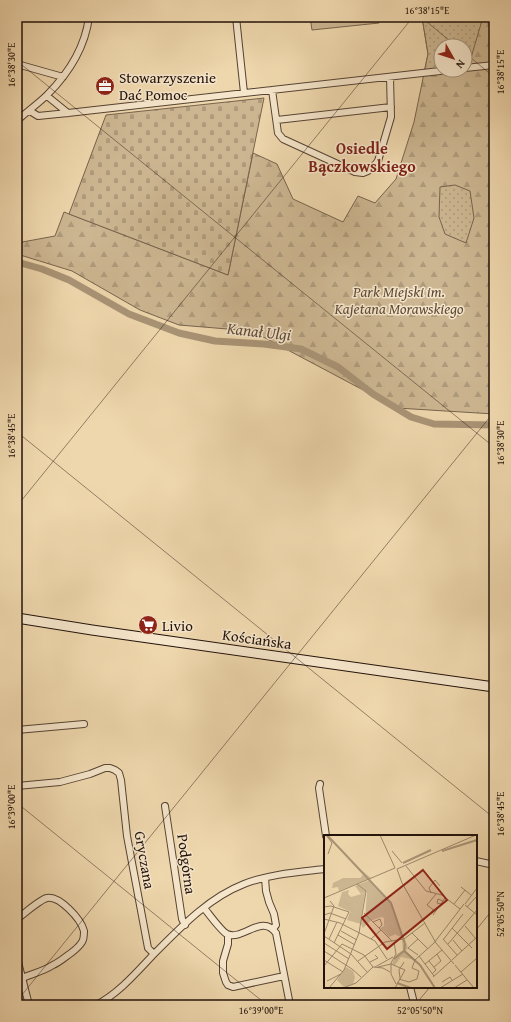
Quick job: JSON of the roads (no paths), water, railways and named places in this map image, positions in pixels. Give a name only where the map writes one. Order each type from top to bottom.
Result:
[{"type":"main road","name":"Kościańska","points":[[17,618],[494,687]]},
{"type":"street","points":[[17,121],[47,96],[72,64],[86,33],[89,17]]},
{"type":"street","points":[[236,17],[244,93]]},
{"type":"street","points":[[17,64],[63,77]]},
{"type":"street","points":[[473,67],[494,65]]},
{"type":"street","points":[[30,111],[38,116],[433,72]]},
{"type":"street","points":[[272,90],[278,133],[283,138],[355,172],[363,173],[373,167],[378,161],[391,117],[390,77]]},
{"type":"street","points":[[47,96],[68,113]]},
{"type":"street","points":[[276,120],[391,107]]},
{"type":"street","points":[[17,730],[84,724]]},
{"type":"street","name":"Gryczana","points":[[17,786],[60,782],[90,774],[105,768],[110,768],[119,773],[127,836],[148,948],[154,954]]},
{"type":"street","points":[[320,784],[319,788],[326,835]]},
{"type":"street","name":"Podgórna","points":[[165,806],[182,919],[185,924]]},
{"type":"street","points":[[477,861],[494,865]]},
{"type":"street","name":"Podgórna","points":[[96,1005],[115,992],[185,924],[224,893],[245,884],[265,878],[324,868]]},
{"type":"street","points":[[265,878],[266,891],[276,925],[273,929]]},
{"type":"street","points":[[17,919],[45,898],[56,899],[72,913],[81,925],[84,932],[82,942],[77,949],[53,966],[22,978]]},
{"type":"street","points":[[204,908],[228,935],[236,935],[258,926],[267,926],[273,929],[276,933],[290,1005]]},
{"type":"street","points":[[228,935],[228,944],[223,961],[223,973],[228,985],[233,987],[284,976]]},
{"type":"street","points":[[17,958],[30,1005]]},
{"type":"street","points":[[410,988],[414,1003]]},
{"type":"waterway","name":"Kanał Ulgi","points":[[17,262],[42,269],[69,280],[129,314],[179,333],[215,341],[264,344],[301,349],[338,367],[373,394],[411,417],[434,424],[494,425]]},
{"type":"place","name":"Stowarzyszenie Dać Pomoc","points":[[105,86]]},
{"type":"place","name":"Livio","points":[[148,625]]},
{"type":"district","name":"Osiedle Bączkowskiego","points":[[362,157]]},
{"type":"park label","name":"Park Miejski im. Kajetana Morawskiego","points":[[399,300]]}]
